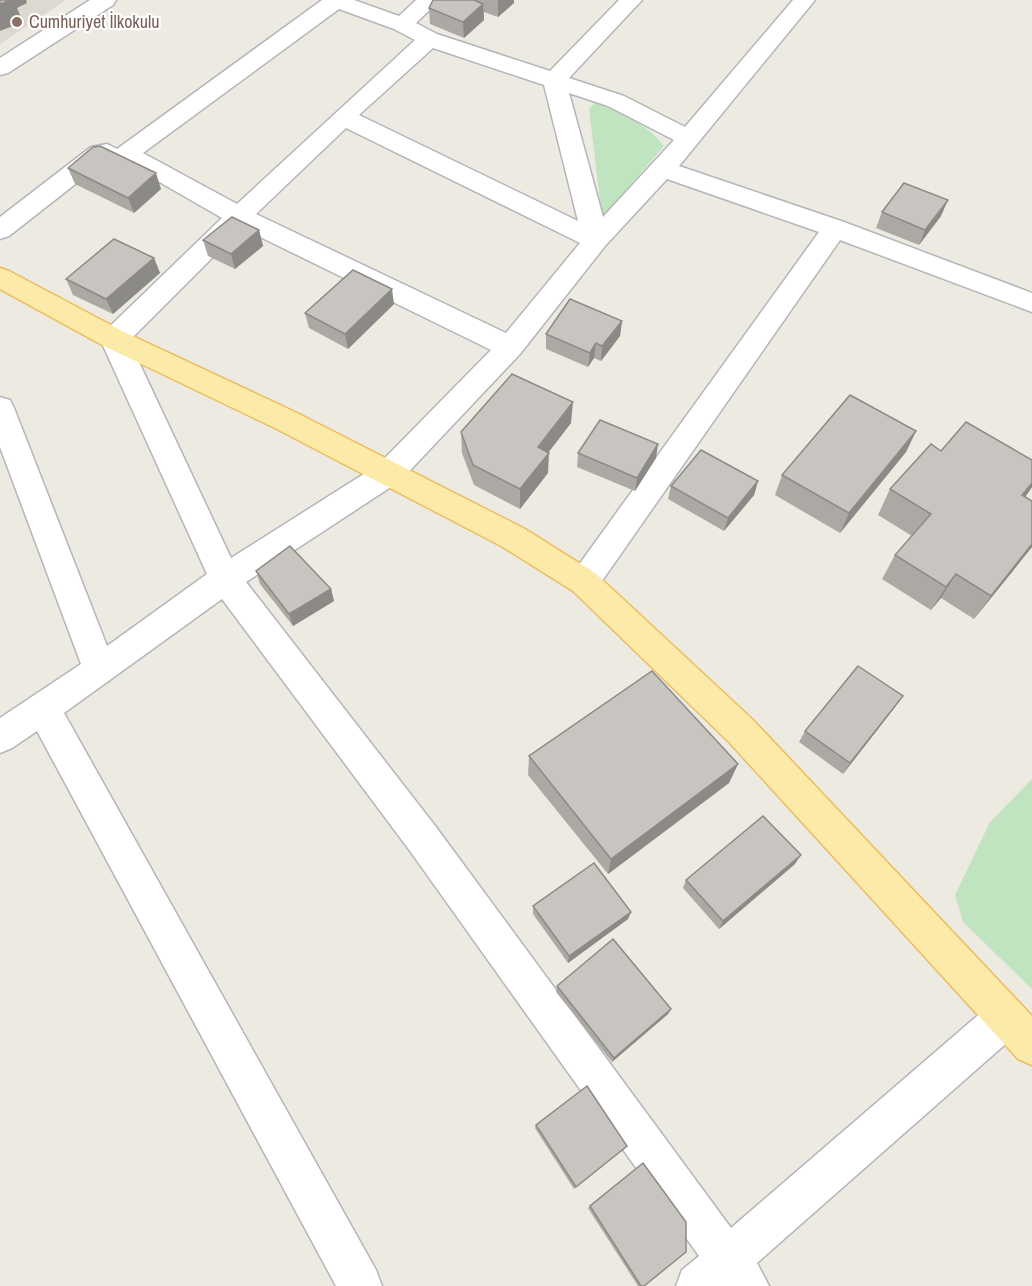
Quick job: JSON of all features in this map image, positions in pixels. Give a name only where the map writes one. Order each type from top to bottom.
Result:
[{"type":"main road","points":[[0,277],[114,339],[285,420],[514,538],[584,582],[741,731],[1019,1032]]},
{"type":"street","points":[[0,68],[105,0]]},
{"type":"street","points":[[402,24],[429,0]]},
{"type":"street","points":[[554,80],[631,0]]},
{"type":"street","points":[[0,737],[100,670],[225,579],[389,473],[510,346],[596,240],[663,169],[804,0]]},
{"type":"street","points":[[126,154],[335,1],[402,24],[429,39],[616,101],[689,138]]},
{"type":"street","points":[[429,39],[239,216],[114,339],[225,579],[423,839],[724,1277],[1019,1032]]},
{"type":"street","points":[[554,80],[596,240]]},
{"type":"street","points":[[343,117],[596,240]]},
{"type":"street","points":[[0,230],[100,152],[126,154],[239,216],[510,346]]},
{"type":"street","points":[[663,169],[835,228],[1032,303]]},
{"type":"street","points":[[584,582],[835,228]]},
{"type":"street","points":[[0,408],[100,670]]},
{"type":"street","points":[[43,709],[360,1286]]},
{"type":"shaded area","name":"Cumhuriyet İlkokulu","points":[[0,0],[66,0],[0,44]]},
{"type":"green space","points":[[595,103],[632,120],[650,132],[664,146],[602,218],[589,109]]},
{"type":"green space","points":[[1032,779],[1032,989],[963,922],[955,895],[990,822]]},
{"type":"building","points":[[433,0],[474,0],[483,4],[463,22],[429,8]]},
{"type":"building","points":[[100,146],[156,173],[128,198],[68,168],[93,147]]},
{"type":"building","points":[[904,183],[948,200],[925,230],[882,212]]},
{"type":"building","points":[[232,217],[259,230],[231,254],[203,240]]},
{"type":"building","points":[[114,239],[154,258],[106,299],[66,279]]},
{"type":"building","points":[[353,270],[392,289],[345,334],[305,313]]},
{"type":"building","points":[[570,299],[622,321],[602,346],[596,343],[590,353],[546,334]]},
{"type":"building","points":[[512,374],[573,402],[538,447],[549,453],[520,489],[473,465],[461,432]]},
{"type":"building","points":[[850,395],[916,431],[849,513],[782,475]]},
{"type":"building","points":[[600,420],[658,444],[637,478],[578,453]]},
{"type":"building","points":[[966,422],[1032,460],[1032,483],[1022,495],[1032,501],[1032,544],[991,596],[956,574],[946,587],[895,555],[931,514],[890,489],[931,444],[941,451]]},
{"type":"building","points":[[701,450],[758,481],[728,518],[671,486]]},
{"type":"building","points":[[290,546],[331,589],[289,614],[256,571]]},
{"type":"building","points":[[858,666],[903,696],[850,763],[805,731]]},
{"type":"building","points":[[652,671],[738,764],[611,859],[529,756]]},
{"type":"building","points":[[763,816],[801,855],[723,921],[686,880]]},
{"type":"building","points":[[594,863],[631,912],[569,956],[533,906]]},
{"type":"building","points":[[613,939],[671,1009],[614,1058],[557,986]]},
{"type":"building","points":[[587,1086],[627,1146],[576,1187],[536,1125]]},
{"type":"building","points":[[643,1163],[686,1222],[686,1252],[644,1286],[641,1286],[590,1206]]},
{"type":"place","name":"Cumhuriyet İlkokulu","points":[[17,22]]}]
